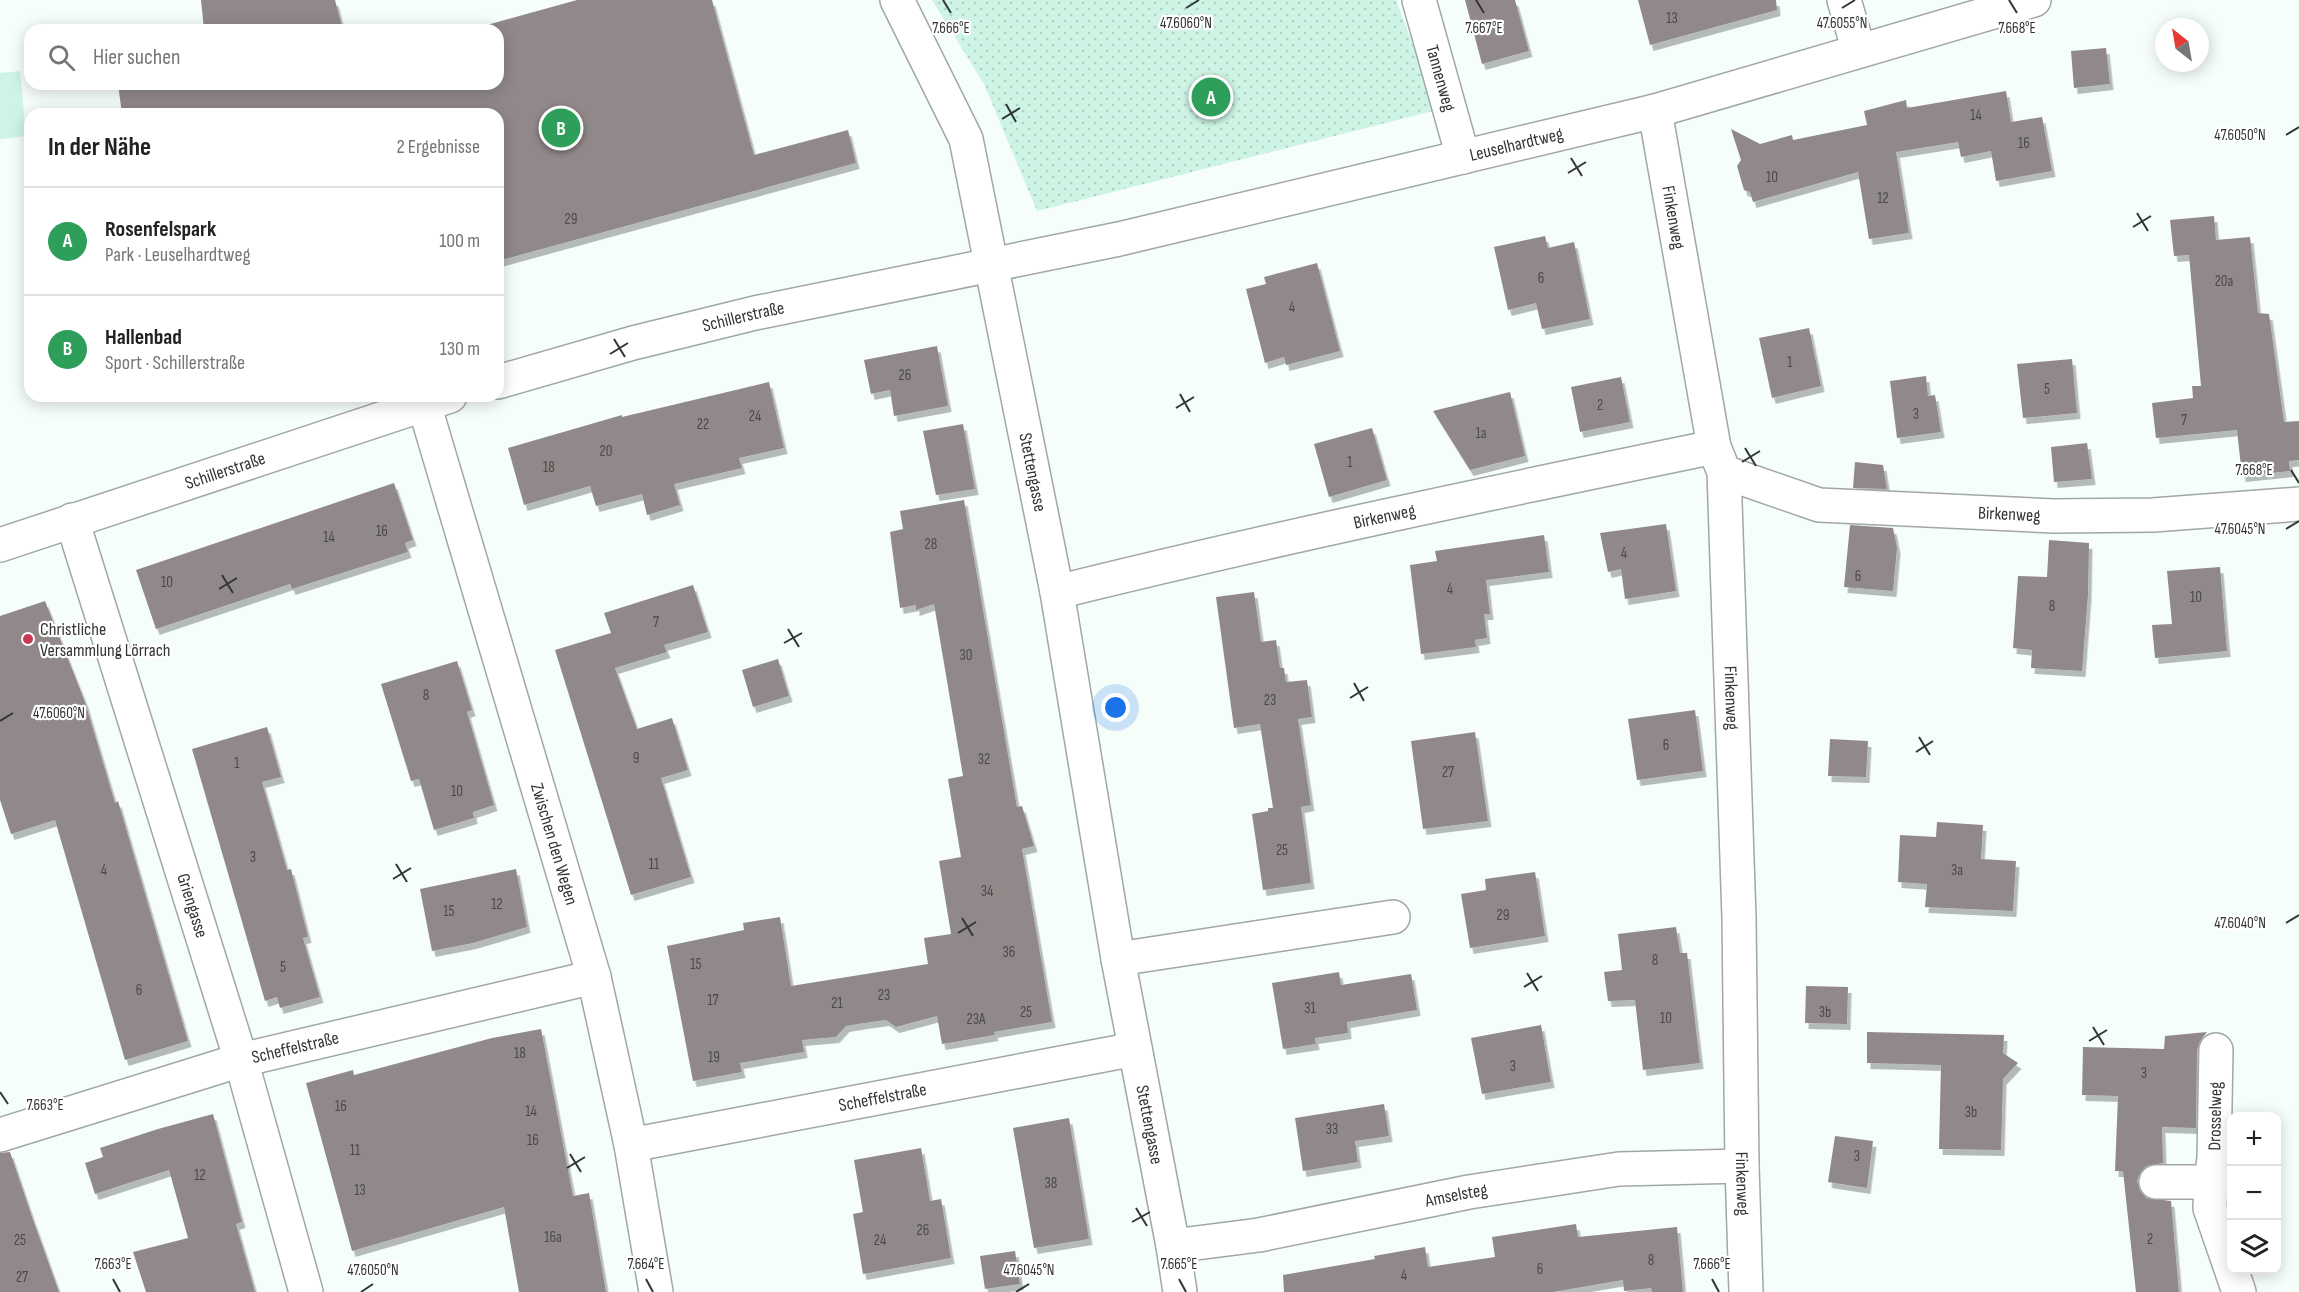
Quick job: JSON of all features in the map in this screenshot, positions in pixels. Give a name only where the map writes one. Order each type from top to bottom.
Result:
[{"type":"street","name":"Stettengasse","points":[[897,0],[966,139],[1057,592],[1118,959],[1180,1292]]},
{"type":"street","name":"Tannenweg","points":[[1419,0],[1463,157]]},
{"type":"street","points":[[1844,0],[1859,51]]},
{"type":"street","name":"Leuselhardtweg","points":[[992,265],[1119,239],[1655,111],[2034,0]]},
{"type":"street","name":"Finkenweg","points":[[1655,111],[1719,460],[1739,918],[1746,1292]]},
{"type":"street","name":"Schillerstraße","points":[[504,380],[755,313],[992,265]]},
{"type":"street","name":"Schillerstraße","points":[[0,545],[431,402]]},
{"type":"street","name":"Zwischen den Wegen","points":[[438,402],[594,977],[631,1145],[656,1292]]},
{"type":"street","name":"Birkenweg","points":[[1057,592],[1437,504],[1719,460],[1819,505],[2054,516],[2153,514],[2299,504]]},
{"type":"street","name":"Griengasse","points":[[72,520],[241,1060],[306,1292]]},
{"type":"street","points":[[1118,959],[1393,917]]},
{"type":"street","name":"Scheffelstraße","points":[[0,1135],[241,1060],[594,977]]},
{"type":"street","name":"Scheffelstraße","points":[[631,1145],[1135,1049]]},
{"type":"street","name":"Drosselweg","points":[[2216,1050],[2214,1158],[2210,1208],[2239,1292]]},
{"type":"street","name":"Amselsteg","points":[[1173,1246],[1259,1234],[1469,1192],[1619,1169],[1742,1166]]},
{"type":"street","points":[[2156,1182],[2211,1182]]},
{"type":"green space","points":[[932,0],[1396,0],[1437,110],[1037,211],[984,84]]},
{"type":"green space","points":[[20,71],[24,136],[0,139],[0,73]]},
{"type":"building","points":[[201,0],[335,0],[341,24],[203,24]]},
{"type":"building","points":[[577,0],[712,0],[754,155],[848,130],[856,163],[504,259],[504,108],[121,108],[119,90],[504,90],[504,24],[491,24]]},
{"type":"building","points":[[1465,0],[1515,0],[1529,51],[1482,64]]},
{"type":"building","points":[[1638,0],[1776,0],[1777,10],[1650,45]]},
{"type":"building","points":[[2106,48],[2110,84],[2074,88],[2071,51]]},
{"type":"building","points":[[2006,91],[2011,122],[2042,117],[2052,171],[1996,181],[1991,151],[1961,157],[1958,142],[1896,152],[1909,233],[1869,239],[1858,172],[1753,202],[1750,192],[1744,190],[1737,166],[1741,160],[1731,129],[1760,144],[1792,135],[1793,140],[1867,125],[1864,111],[1906,100],[1907,108]]},
{"type":"building","points":[[2214,216],[2216,240],[2250,237],[2258,313],[2269,314],[2284,422],[2299,421],[2299,460],[2289,461],[2290,471],[2242,476],[2237,430],[2156,438],[2152,403],[2193,398],[2192,386],[2201,386],[2189,255],[2174,256],[2170,220]]},
{"type":"building","points":[[1545,236],[1548,248],[1574,242],[1590,319],[1542,329],[1536,303],[1508,310],[1494,247]]},
{"type":"building","points":[[1317,263],[1340,351],[1286,365],[1284,357],[1265,363],[1246,289],[1266,284],[1264,277]]},
{"type":"building","points":[[1809,328],[1821,386],[1772,398],[1759,338]]},
{"type":"building","points":[[937,346],[948,406],[894,416],[890,390],[871,394],[864,360]]},
{"type":"building","points":[[2072,359],[2077,413],[2023,418],[2017,364]]},
{"type":"building","points":[[1926,376],[1928,396],[1935,395],[1941,432],[1897,438],[1890,381]]},
{"type":"building","points":[[1621,377],[1630,422],[1580,432],[1571,387]]},
{"type":"building","points":[[769,382],[784,448],[739,458],[742,468],[674,484],[680,505],[647,515],[642,494],[596,506],[590,486],[524,505],[508,448],[622,415],[622,417]]},
{"type":"building","points":[[1510,392],[1525,456],[1470,470],[1433,411]]},
{"type":"building","points":[[963,424],[975,489],[936,495],[923,431]]},
{"type":"building","points":[[1372,428],[1387,480],[1329,497],[1314,444]]},
{"type":"building","points":[[2087,443],[2092,479],[2054,482],[2051,447]]},
{"type":"building","points":[[1855,462],[1883,465],[1887,489],[1853,488]]},
{"type":"building","points":[[394,483],[413,540],[405,543],[408,552],[292,589],[290,584],[156,629],[136,570]]},
{"type":"building","points":[[964,500],[1017,807],[1022,806],[1034,846],[1022,849],[1052,1022],[942,1044],[937,1016],[896,1027],[886,1020],[864,1023],[846,1026],[836,1037],[802,1040],[804,1052],[740,1063],[742,1072],[693,1081],[667,946],[744,930],[743,923],[780,917],[791,986],[928,964],[924,938],[951,934],[939,861],[961,857],[948,779],[963,776],[934,604],[916,610],[916,605],[900,608],[890,532],[903,529],[900,511]]},
{"type":"building","points":[[1666,524],[1676,591],[1625,599],[1621,569],[1608,572],[1600,533]]},
{"type":"building","points":[[1850,525],[1893,528],[1897,548],[1893,591],[1844,587]]},
{"type":"building","points":[[1544,535],[1549,572],[1486,580],[1490,614],[1484,614],[1487,638],[1475,640],[1476,647],[1421,654],[1410,565],[1437,561],[1435,551]]},
{"type":"building","points":[[2049,540],[2089,543],[2082,671],[2031,668],[2032,650],[2013,648],[2018,576],[2047,577]]},
{"type":"building","points":[[2220,567],[2227,651],[2155,658],[2152,625],[2172,624],[2167,571]]},
{"type":"building","points":[[693,585],[708,632],[664,645],[667,652],[615,668],[637,729],[672,718],[688,770],[661,778],[691,877],[631,895],[555,650],[611,633],[604,613]]},
{"type":"building","points":[[1254,592],[1261,642],[1276,640],[1280,668],[1284,668],[1286,682],[1307,680],[1312,717],[1298,719],[1311,805],[1301,807],[1311,883],[1263,890],[1252,814],[1273,808],[1260,724],[1234,728],[1216,597]]},
{"type":"building","points":[[45,601],[85,702],[115,803],[118,801],[188,1041],[125,1060],[55,820],[11,834],[0,800],[0,616]]},
{"type":"building","points":[[778,659],[789,696],[753,707],[742,670]]},
{"type":"building","points":[[457,661],[472,710],[467,712],[494,805],[473,812],[474,818],[434,830],[419,779],[411,781],[381,684]]},
{"type":"building","points":[[1695,710],[1703,771],[1637,780],[1628,719]]},
{"type":"building","points":[[267,727],[281,777],[262,782],[287,870],[291,869],[308,937],[303,938],[320,997],[280,1008],[277,997],[265,1001],[192,749]]},
{"type":"building","points":[[1475,732],[1488,821],[1423,829],[1411,741]]},
{"type":"building","points":[[1830,739],[1868,741],[1866,777],[1828,776]]},
{"type":"building","points":[[1937,822],[1983,825],[1981,859],[2016,861],[2013,911],[1925,907],[1927,884],[1898,882],[1900,835],[1936,837]]},
{"type":"building","points":[[516,869],[527,927],[473,943],[432,951],[420,889]]},
{"type":"building","points":[[1535,872],[1545,936],[1470,948],[1461,894],[1486,890],[1485,879]]},
{"type":"building","points":[[1676,927],[1680,953],[1687,953],[1700,1063],[1643,1070],[1635,1000],[1608,1001],[1604,972],[1622,970],[1618,934]]},
{"type":"building","points":[[1339,972],[1341,985],[1411,974],[1417,1010],[1347,1022],[1348,1033],[1315,1038],[1316,1044],[1283,1049],[1272,983]]},
{"type":"building","points":[[1806,986],[1848,987],[1847,1024],[1805,1023]]},
{"type":"building","points":[[1541,1025],[1551,1082],[1482,1094],[1471,1038]]},
{"type":"building","points":[[541,1029],[573,1196],[589,1193],[606,1292],[519,1292],[504,1207],[352,1251],[306,1083],[353,1070],[354,1075],[492,1038]]},
{"type":"building","points":[[1867,1032],[2004,1035],[2003,1053],[2018,1063],[2003,1079],[2001,1150],[1939,1149],[1941,1065],[1867,1063]]},
{"type":"building","points":[[2207,1032],[2197,1050],[2196,1128],[2162,1127],[2163,1163],[2146,1166],[2137,1181],[2140,1191],[2147,1198],[2171,1201],[2179,1292],[2136,1292],[2123,1171],[2115,1171],[2118,1096],[2082,1095],[2083,1047],[2164,1049],[2165,1036]]},
{"type":"building","points":[[1384,1104],[1389,1136],[1355,1141],[1358,1162],[1303,1171],[1295,1118]]},
{"type":"building","points":[[213,1114],[242,1222],[236,1224],[255,1292],[146,1292],[133,1252],[188,1238],[169,1170],[95,1194],[85,1163],[103,1157],[100,1148]]},
{"type":"building","points":[[1069,1118],[1089,1239],[1034,1248],[1013,1128]]},
{"type":"building","points":[[1835,1136],[1873,1141],[1867,1188],[1828,1182]]},
{"type":"building","points":[[921,1148],[930,1201],[941,1199],[951,1258],[863,1274],[853,1214],[863,1212],[854,1160]]},
{"type":"building","points":[[10,1152],[59,1292],[0,1292],[0,1153]]},
{"type":"building","points":[[1576,1224],[1578,1237],[1677,1227],[1683,1292],[1652,1292],[1651,1288],[1624,1291],[1623,1280],[1553,1292],[1284,1292],[1283,1275],[1375,1259],[1374,1256],[1425,1247],[1428,1267],[1495,1257],[1492,1237]]},
{"type":"building","points":[[1015,1251],[1020,1284],[985,1289],[980,1256]]},
{"type":"place","name":"Rosenfelspark","points":[[1211,97]]},
{"type":"place","name":"Hallenbad","points":[[561,128]]},
{"type":"place","name":"Christliche Versammlung Lörrach","points":[[28,639]]}]
